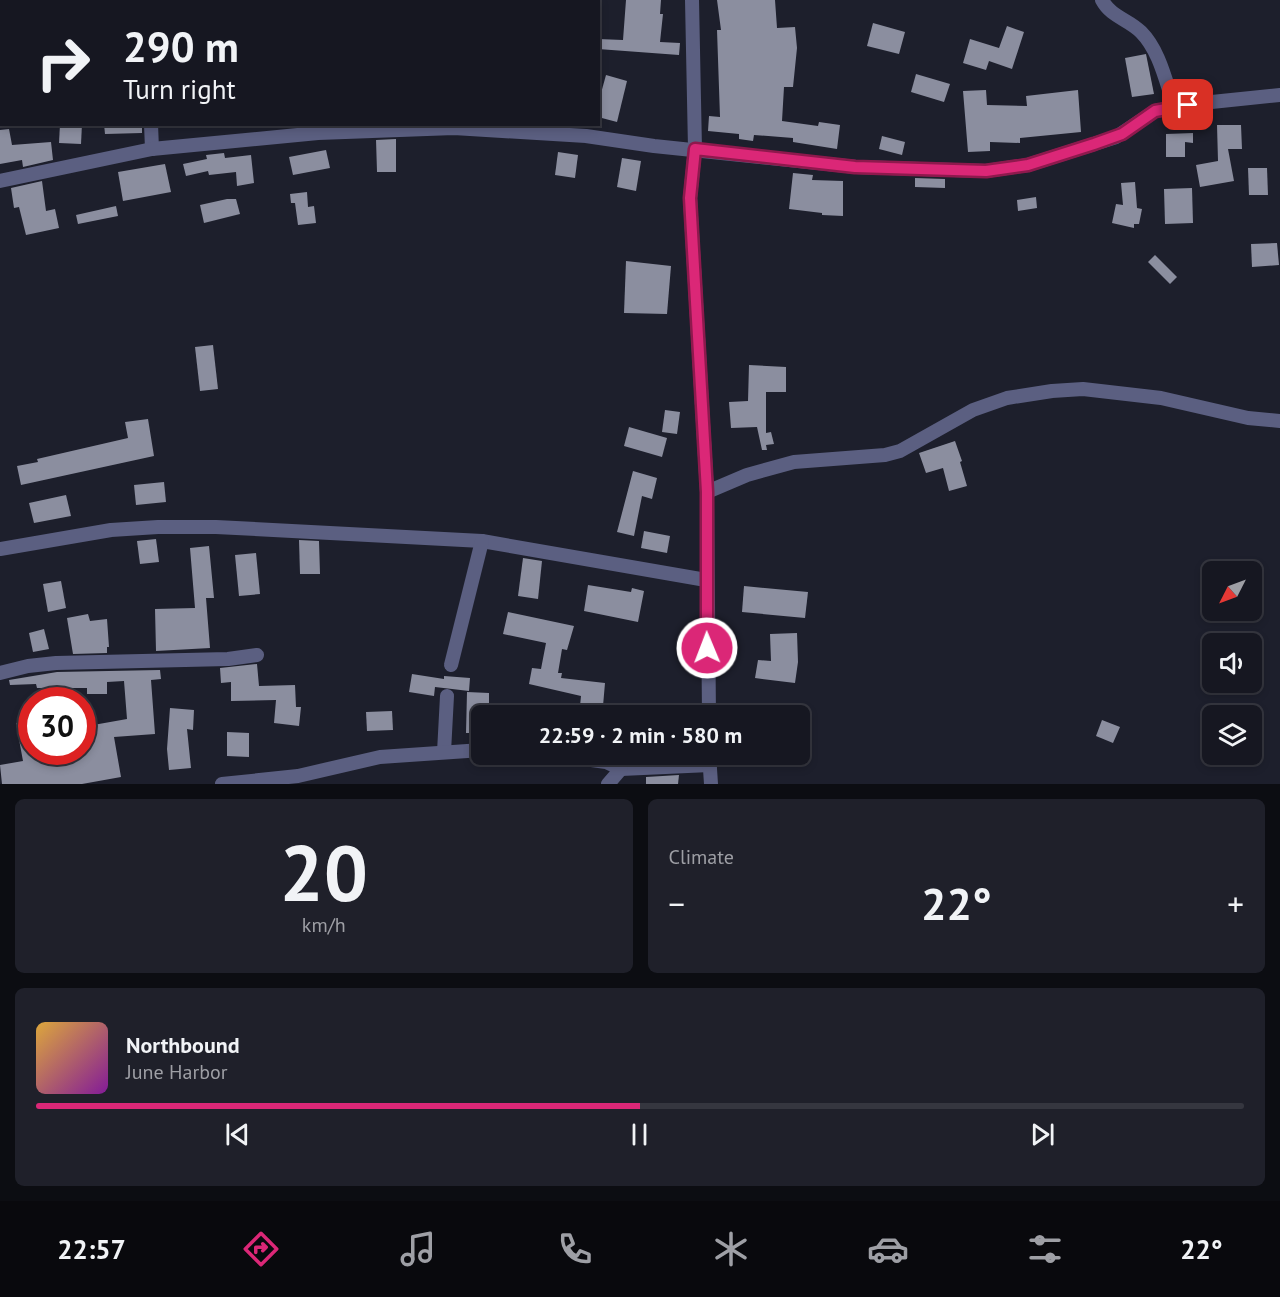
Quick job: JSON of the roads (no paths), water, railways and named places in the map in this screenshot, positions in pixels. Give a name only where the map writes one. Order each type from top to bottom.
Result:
[{"type":"street","points":[[692,0],[695,149],[690,198],[691,245],[707,492],[709,705]]},
{"type":"street","points":[[1102,0],[1107,9],[1140,31],[1152,44],[1175,108]]},
{"type":"street","points":[[0,181],[152,149],[318,129],[376,127],[454,128],[586,136],[654,146],[855,167],[986,171],[1028,165],[1116,137],[1155,111],[1280,95]]},
{"type":"street","points":[[151,126],[152,149]]},
{"type":"street","points":[[707,492],[747,475],[794,462],[885,455],[900,451],[973,410],[1007,398],[1052,391],[1083,389],[1140,395],[1248,418],[1280,420]]},
{"type":"street","points":[[0,549],[111,530],[158,526],[216,527],[482,541],[706,580]]},
{"type":"street","points":[[451,665],[482,541]]},
{"type":"street","points":[[0,673],[56,663],[228,659],[257,655]]},
{"type":"street","points":[[444,752],[447,696]]},
{"type":"street","points":[[222,784],[298,776],[380,757],[471,751]]},
{"type":"street","points":[[612,765],[621,769],[660,765]]},
{"type":"street","points":[[709,765],[711,784]]},
{"type":"street","points":[[608,784],[621,769]]}]
